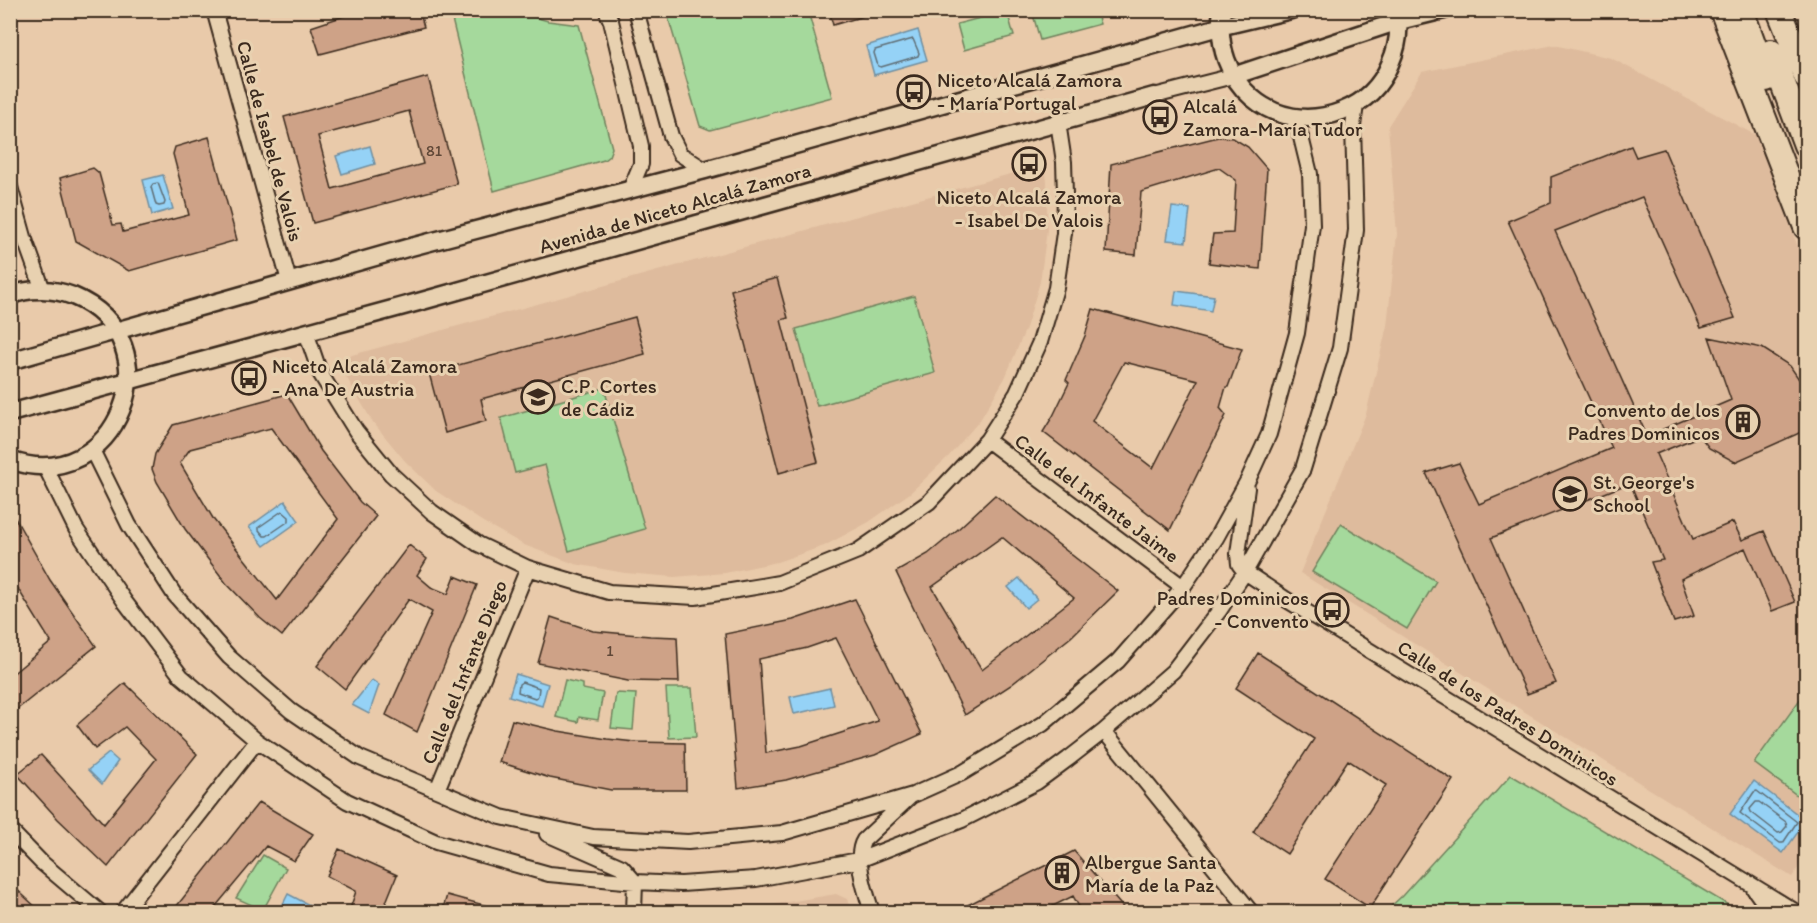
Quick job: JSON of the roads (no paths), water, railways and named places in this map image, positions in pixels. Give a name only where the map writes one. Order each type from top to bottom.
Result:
[{"type":"highway","points":[[1722,10],[1806,227]]},
{"type":"highway","points":[[1740,10],[1806,199]]},
{"type":"highway","points":[[1755,10],[1806,145]]},
{"type":"highway","points":[[1779,10],[1806,76]]},
{"type":"street","name":"Calle de Isabel de Valois","points":[[214,10],[289,282]]},
{"type":"street","points":[[606,10],[611,21],[641,146],[640,164],[630,190]]},
{"type":"street","points":[[636,10],[671,136],[680,154],[705,170]]},
{"type":"street","name":"Avenida de Niceto Alcalá Zamora","points":[[10,361],[407,248],[987,93],[1220,19],[1291,10]]},
{"type":"street","name":"Avenida de Niceto Alcalá Zamora","points":[[10,413],[433,298],[1058,122],[1233,76],[1397,16],[1444,10]]},
{"type":"street","points":[[1220,19],[1222,52],[1233,76],[1244,91],[1260,104],[1279,113],[1293,117],[1327,117],[1356,105],[1369,95],[1385,76],[1397,48],[1397,16]]},
{"type":"street","points":[[45,466],[76,529],[125,602],[181,676],[257,741],[347,801],[436,843],[549,874],[681,884],[756,879],[859,860],[963,820],[1037,782],[1104,732],[1173,671],[1219,611],[1245,572],[1303,469],[1340,348],[1356,230],[1353,126],[1356,105]]},
{"type":"street","points":[[501,817],[593,837],[688,842],[782,833],[913,795],[962,773],[1043,724],[1119,661],[1183,587],[1216,538],[1248,480],[1269,434],[1297,333],[1312,225],[1310,174],[1301,137],[1293,117]]},
{"type":"street","points":[[306,332],[320,373],[356,431],[391,474],[432,512],[478,544],[528,568],[609,592],[695,597],[779,583],[858,551],[929,502],[987,440],[1017,393],[1040,342],[1056,288],[1064,233],[1065,194],[1064,162],[1058,122]]},
{"type":"street","points":[[10,187],[24,237],[43,290]]},
{"type":"street","points":[[10,296],[43,290],[65,293],[85,301],[102,315],[116,332],[126,355],[129,380],[124,407],[120,415],[111,431],[92,450],[70,462],[45,466],[22,465],[10,460]]},
{"type":"street","name":"Calle del Infante Jaime","points":[[987,440],[1183,587]]},
{"type":"street","points":[[92,450],[129,525],[174,594],[229,657],[291,711],[360,758],[501,817],[566,841],[622,867],[635,882],[633,912]]},
{"type":"street","points":[[1245,572],[1239,564],[1238,554],[1248,480]]},
{"type":"street","name":"Calle del Infante Diego","points":[[437,790],[528,568]]},
{"type":"street","name":"Calle de los Padres Dominicos","points":[[1245,572],[1796,912]]},
{"type":"street","points":[[1104,732],[1251,912]]},
{"type":"street","points":[[123,912],[257,741]]},
{"type":"street","points":[[872,912],[859,860],[859,847],[913,795]]},
{"type":"street","points":[[10,830],[41,862],[100,912]]},
{"type":"street","name":"Calle de los Padres Dominicos","points":[[1751,885],[1767,907],[1765,912]]},
{"type":"water","points":[[918,30],[927,60],[874,75],[866,46]]},
{"type":"water","points":[[370,146],[375,164],[342,174],[336,156]]},
{"type":"water","points":[[163,175],[173,209],[152,215],[143,180]]},
{"type":"water","points":[[1172,207],[1190,209],[1186,242],[1167,240]]},
{"type":"water","points":[[1176,291],[1214,296],[1211,311],[1174,305]]},
{"type":"water","points":[[285,501],[299,521],[264,546],[249,527]]},
{"type":"water","points":[[1019,578],[1037,599],[1026,608],[1008,587]]},
{"type":"water","points":[[516,674],[548,684],[542,706],[509,696]]},
{"type":"water","points":[[372,680],[379,685],[369,714],[352,705]]},
{"type":"water","points":[[830,688],[834,705],[794,714],[790,697]]},
{"type":"water","points":[[109,753],[118,761],[102,784],[88,770]]},
{"type":"water","points":[[1754,781],[1806,821],[1783,853],[1730,814]]},
{"type":"water","points":[[288,894],[321,911],[285,912],[280,910]]},
{"type":"place","name":"Niceto Alcalá Zamora - María Portugal","points":[[914,92]]},
{"type":"place","name":"Alcalá Zamora-María Tudor","points":[[1160,117]]},
{"type":"place","name":"Niceto Alcalá Zamora - Isabel De Valois","points":[[1029,164]]},
{"type":"place","name":"Niceto Alcalá Zamora - Ana De Austria","points":[[249,378]]},
{"type":"place","name":"C.P. Cortes de Cádiz","points":[[538,397]]},
{"type":"place","name":"Convento de los Padres Dominicos","points":[[1743,422]]},
{"type":"place","name":"St. George's School","points":[[1570,494]]},
{"type":"place","name":"Padres Dominicos - Convento","points":[[1332,610]]},
{"type":"place","name":"Albergue Santa María de la Paz","points":[[1062,873]]}]
